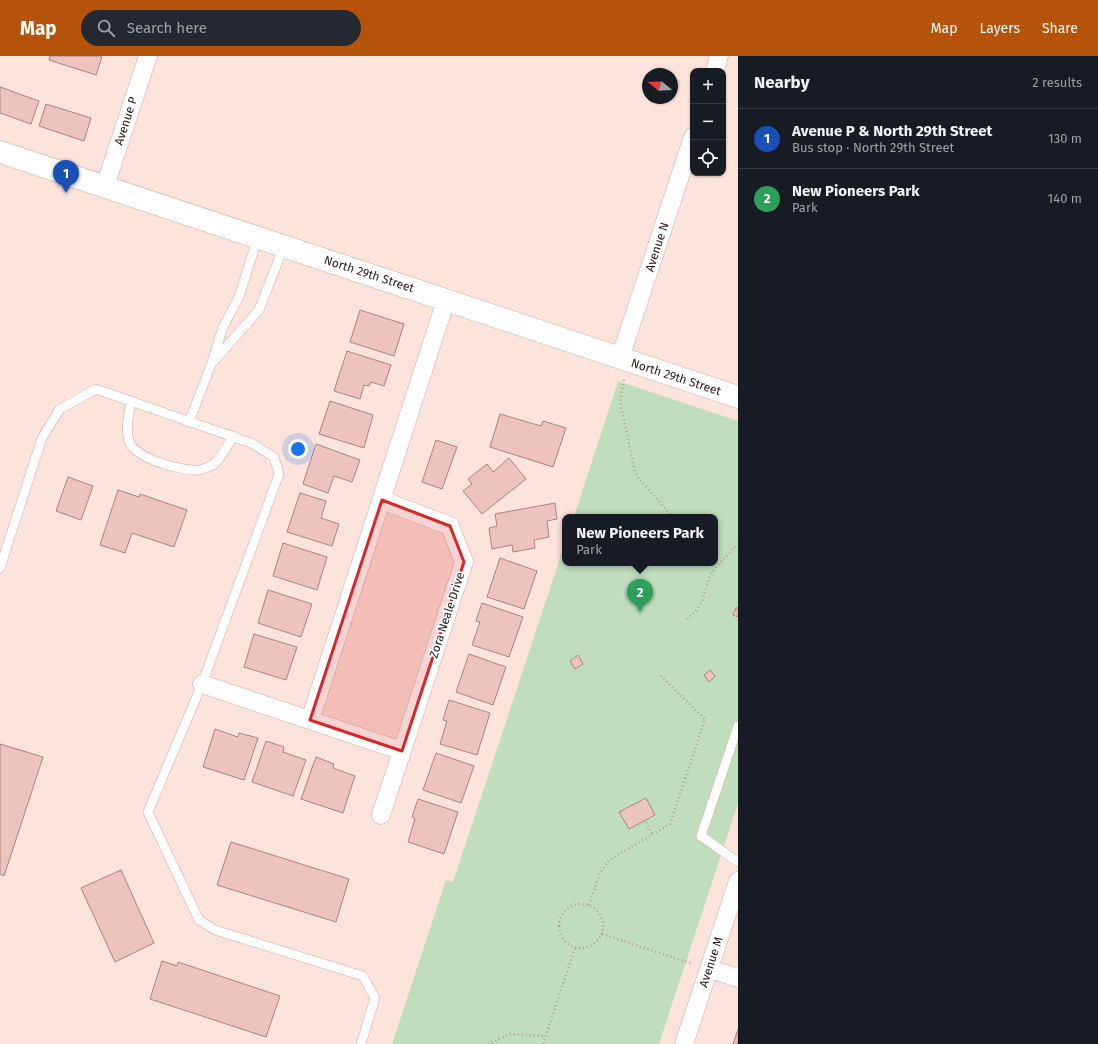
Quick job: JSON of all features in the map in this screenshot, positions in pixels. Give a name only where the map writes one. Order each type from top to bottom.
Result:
[{"type":"street","name":"Avenue P","points":[[105,186],[148,56]]},
{"type":"street","points":[[715,68],[720,56]]},
{"type":"street","name":"Avenue N","points":[[620,358],[692,140]]},
{"type":"street","name":"North 29th Street","points":[[0,152],[738,397]]},
{"type":"street","points":[[310,720],[446,300]]},
{"type":"street","name":"Zora Neale Drive","points":[[381,814],[464,562],[450,526],[382,500]]},
{"type":"street","points":[[202,684],[402,751]]},
{"type":"street","name":"Avenue M","points":[[684,1044],[703,967],[738,880]]},
{"type":"street","points":[[703,967],[738,978]]},
{"type":"lane","points":[[189,422],[211,365],[223,327],[239,297],[258,237]]},
{"type":"lane","points":[[211,365],[259,310],[284,246]]},
{"type":"lane","points":[[0,568],[42,438],[60,409],[96,389],[233,436],[251,443],[274,457],[279,474],[202,684],[148,812],[199,920],[215,930],[362,976],[375,998],[361,1044]]},
{"type":"lane","points":[[131,402],[127,428],[129,442],[143,456],[169,465],[185,469],[200,470],[214,464],[224,452],[233,436]]},
{"type":"lane","points":[[738,726],[700,836],[738,862]]},
{"type":"path","points":[[624,380],[620,401],[635,472],[640,480],[670,514]]},
{"type":"path","points":[[718,565],[738,544]]},
{"type":"path","points":[[687,618],[696,610],[702,601],[709,578],[717,566]]},
{"type":"path","points":[[589,905],[600,873],[610,860],[670,824],[704,719],[659,674]]},
{"type":"path","points":[[646,822],[652,834]]},
{"type":"path","points":[[573,905],[589,905],[595,909],[603,920],[604,927],[602,934],[598,941],[591,946],[583,949],[575,948],[563,939],[559,923],[562,916],[573,905]]},
{"type":"path","points":[[602,934],[703,967]]},
{"type":"path","points":[[543,1044],[575,948]]},
{"type":"path","points":[[488,1044],[510,1034],[546,1036]]},
{"type":"highlighted area","points":[[382,500],[450,526],[464,562],[402,751],[310,720]]},
{"type":"green space","points":[[618,381],[738,421],[738,803],[659,1044],[392,1044],[446,880],[453,882],[562,552],[562,566],[718,566],[718,514],[575,514]]},
{"type":"building","points":[[50,56],[102,57],[96,75],[49,60]]},
{"type":"building","points":[[0,87],[39,101],[31,124],[0,113]]},
{"type":"building","points":[[46,104],[91,118],[84,141],[39,126]]},
{"type":"building","points":[[360,310],[404,324],[394,356],[350,342]]},
{"type":"building","points":[[347,351],[391,365],[384,386],[371,382],[369,386],[364,385],[360,399],[334,391]]},
{"type":"building","points":[[330,401],[373,415],[364,448],[319,434]]},
{"type":"building","points":[[500,414],[541,426],[543,421],[566,428],[553,467],[490,447]]},
{"type":"building","points":[[436,440],[457,447],[442,489],[422,482]]},
{"type":"building","points":[[316,444],[360,460],[352,482],[334,476],[328,493],[303,484]]},
{"type":"building","points":[[509,458],[526,479],[482,514],[463,491],[472,484],[468,479],[487,464],[493,472]]},
{"type":"building","points":[[68,477],[93,486],[81,520],[56,511]]},
{"type":"building","points":[[118,490],[139,497],[140,494],[187,510],[174,547],[132,533],[125,553],[100,545]]},
{"type":"building","points":[[300,493],[326,501],[321,518],[339,524],[332,546],[287,532]]},
{"type":"building","points":[[555,503],[557,519],[547,521],[549,537],[534,540],[535,548],[513,552],[512,545],[492,549],[489,528],[497,526],[495,514]]},
{"type":"building","points":[[283,543],[327,557],[317,590],[273,576]]},
{"type":"building","points":[[500,558],[537,571],[524,609],[487,597]]},
{"type":"building","points":[[268,590],[312,604],[301,637],[258,623]]},
{"type":"building","points":[[482,603],[523,617],[509,657],[472,645],[480,622],[476,621]]},
{"type":"building","points":[[736,608],[738,608],[738,617],[733,615]]},
{"type":"building","points":[[254,634],[297,647],[286,680],[244,667]]},
{"type":"building","points":[[469,654],[506,667],[493,705],[456,692]]},
{"type":"building","points":[[578,655],[583,664],[575,669],[570,661]]},
{"type":"building","points":[[710,670],[715,676],[709,682],[704,675]]},
{"type":"building","points":[[449,700],[490,713],[477,755],[440,744],[447,721],[443,720]]},
{"type":"building","points":[[215,729],[238,737],[239,733],[258,738],[244,780],[203,767]]},
{"type":"building","points":[[266,741],[284,747],[283,752],[306,760],[293,796],[252,782]]},
{"type":"building","points":[[0,744],[43,757],[4,876],[0,874]]},
{"type":"building","points":[[436,753],[474,766],[461,803],[423,790]]},
{"type":"building","points":[[316,757],[334,764],[333,768],[355,776],[343,813],[301,799]]},
{"type":"building","points":[[646,798],[655,815],[629,829],[619,812]]},
{"type":"building","points":[[418,799],[458,812],[444,854],[408,842],[415,819],[412,817]]},
{"type":"building","points":[[231,842],[349,879],[336,922],[217,885]]},
{"type":"building","points":[[121,870],[154,943],[115,962],[81,888]]},
{"type":"building","points":[[162,961],[177,966],[178,962],[280,996],[266,1037],[150,999]]},
{"type":"building","points":[[738,1029],[738,1044],[733,1044]]},
{"type":"place","name":"Avenue P & North 29th Street","points":[[66,193]]},
{"type":"place","name":"New Pioneers Park","points":[[640,612]]}]
